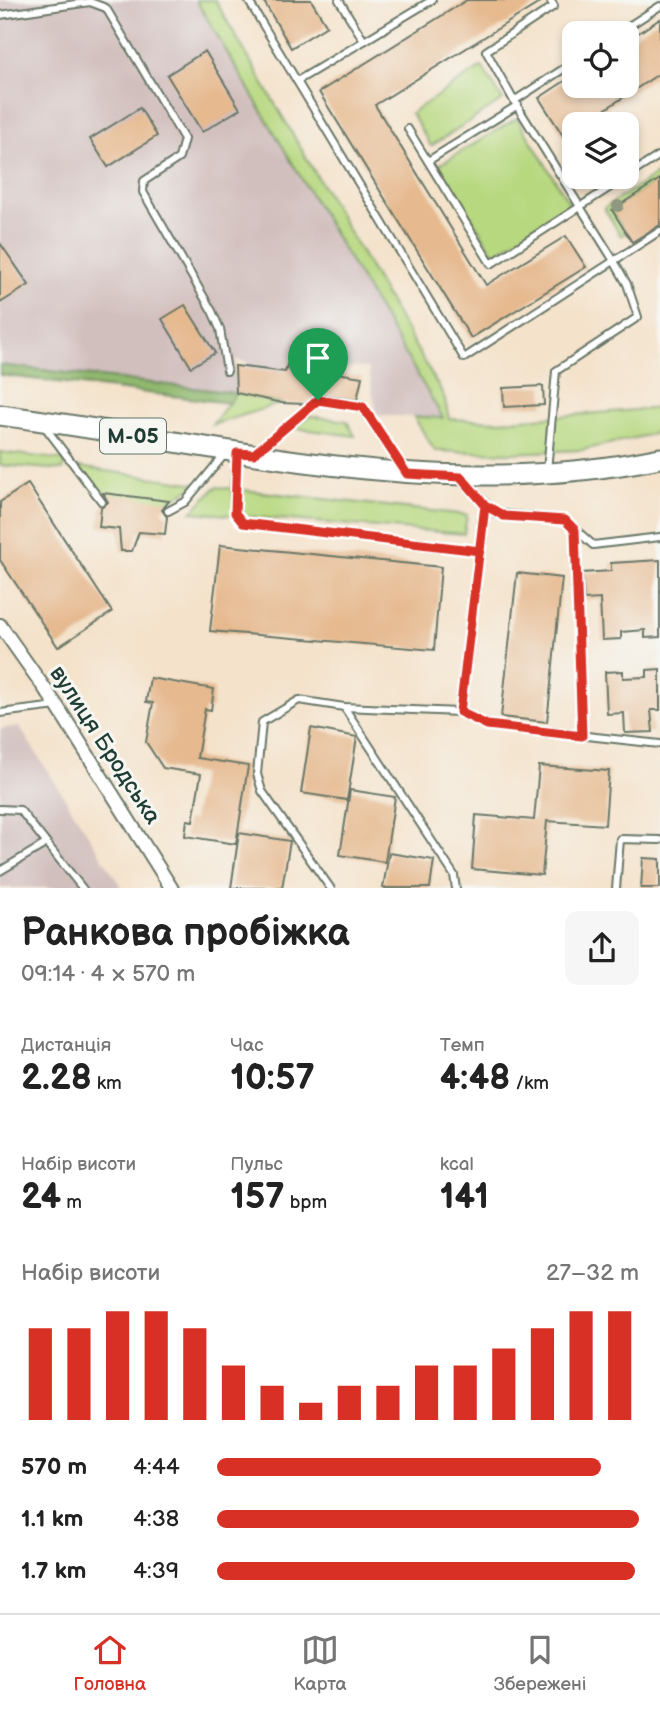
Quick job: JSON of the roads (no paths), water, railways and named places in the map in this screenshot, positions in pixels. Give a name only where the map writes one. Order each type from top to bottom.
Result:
[{"type":"main road","name":"М-05","points":[[0,415],[239,453],[407,474],[461,477],[547,474],[600,469],[654,457]]},
{"type":"street","name":"вулиця Бродська","points":[[0,625],[57,706],[172,888]]},
{"type":"lane","points":[[247,0],[464,358],[660,231]]},
{"type":"lane","points":[[340,0],[364,41]]},
{"type":"lane","points":[[297,82],[431,0]]},
{"type":"lane","points":[[547,474],[556,371],[638,317],[627,284],[614,261],[486,51],[554,6],[550,0]]},
{"type":"lane","points":[[0,15],[90,2],[106,8],[184,139],[179,158],[144,181],[143,192],[212,311],[220,329],[228,371]]},
{"type":"lane","points":[[637,21],[660,6]]},
{"type":"lane","points":[[428,161],[562,70]]},
{"type":"lane","points":[[408,129],[491,264],[660,155]]},
{"type":"lane","points":[[168,511],[185,502],[239,453],[318,400],[363,407],[407,474]]},
{"type":"lane","points":[[40,420],[102,502]]},
{"type":"lane","points":[[239,453],[233,503],[235,513],[243,523],[480,551]]},
{"type":"lane","points":[[461,477],[485,505],[504,516],[565,520],[593,545],[660,537]]},
{"type":"lane","points":[[460,712],[485,505]]},
{"type":"lane","points":[[575,530],[582,736]]},
{"type":"lane","points":[[331,888],[262,791],[257,774],[262,722],[299,700],[344,707],[460,712],[487,725],[660,744]]},
{"type":"lane","points":[[0,713],[57,706]]},
{"type":"lane","points":[[344,707],[454,875],[456,888]]},
{"type":"lane","points":[[0,809],[20,810],[83,888]]},
{"type":"lane","points":[[616,888],[620,839],[660,840]]},
{"type":"lane","points":[[0,871],[47,843]]}]
